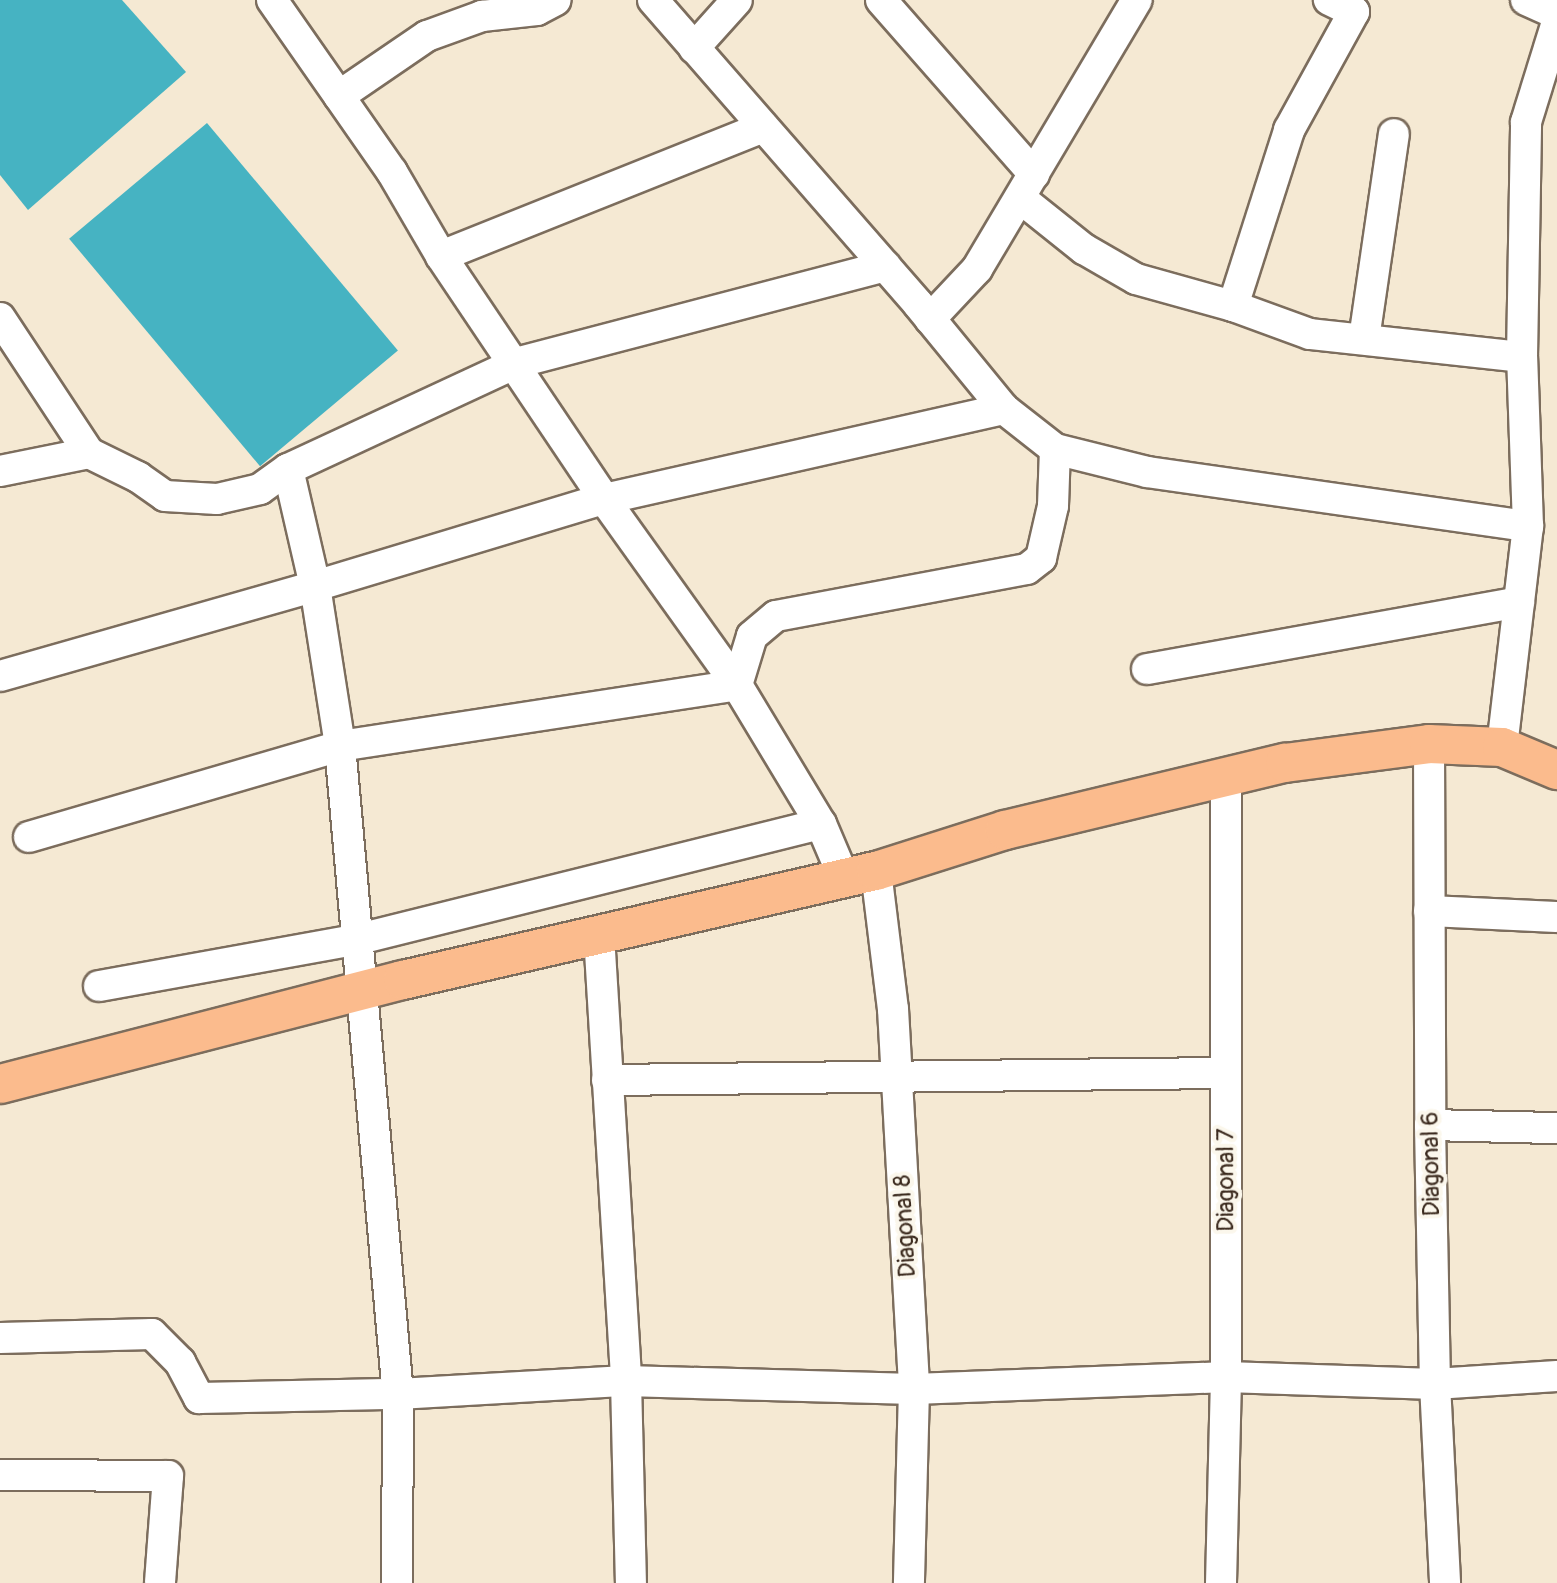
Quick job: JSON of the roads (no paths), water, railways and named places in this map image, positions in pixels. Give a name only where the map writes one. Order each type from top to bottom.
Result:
[{"type":"main road","points":[[0,1084],[364,991],[860,875],[1005,830],[1285,763],[1429,744],[1502,747],[1557,770]]},
{"type":"street","name":"Diagonal 8","points":[[272,0],[392,172],[441,256],[516,363],[604,499],[737,685],[821,824],[860,875],[893,1009],[914,1389],[909,1583]]},
{"type":"street","points":[[339,96],[427,36],[482,16],[537,10],[556,0]]},
{"type":"street","points":[[653,0],[885,266],[1004,409],[1055,449],[1147,472],[1528,526]]},
{"type":"street","points":[[694,48],[737,0]]},
{"type":"street","points":[[881,0],[1027,186],[1084,249],[1136,279],[1233,306],[1310,334],[1522,357]]},
{"type":"street","points":[[930,319],[977,269],[1137,0]]},
{"type":"street","points":[[1233,306],[1289,130],[1354,12],[1329,0]]},
{"type":"street","points":[[1526,0],[1557,14]]},
{"type":"street","points":[[1502,747],[1528,526],[1522,357],[1526,122],[1557,22]]},
{"type":"street","points":[[441,256],[763,127]]},
{"type":"street","points":[[1364,339],[1394,134]]},
{"type":"street","points":[[0,318],[89,453],[138,477],[165,496],[217,499],[260,489],[288,469],[516,363],[885,266]]},
{"type":"street","points":[[0,676],[604,499],[1004,409]]},
{"type":"street","points":[[29,837],[340,746],[737,685],[752,636],[776,616],[1027,569],[1041,558],[1053,506],[1055,449]]},
{"type":"street","points":[[0,471],[89,453]]},
{"type":"street","points":[[288,469],[315,586],[340,746],[359,939],[398,1394],[397,1583]]},
{"type":"street","points":[[1147,669],[1519,602]]},
{"type":"street","name":"Diagonal 6","points":[[1429,744],[1430,1125],[1435,1384],[1445,1583]]},
{"type":"street","name":"Diagonal 7","points":[[1221,1583],[1226,1377],[1226,777]]},
{"type":"street","points":[[99,986],[359,939],[821,824]]},
{"type":"street","points":[[1429,911],[1557,917]]},
{"type":"street","points":[[599,935],[626,1381],[631,1583]]},
{"type":"street","points":[[607,1080],[1226,1073]]},
{"type":"street","points":[[1430,1125],[1557,1128]]},
{"type":"street","points":[[0,1338],[152,1334],[180,1362],[199,1398],[398,1394],[626,1381],[914,1389],[1226,1377],[1435,1384],[1557,1376]]},
{"type":"street","points":[[0,1475],[168,1476],[160,1583]]},
{"type":"water","points":[[0,0],[122,0],[186,72],[28,210],[0,175]]},
{"type":"water","points":[[207,123],[398,351],[260,466],[69,239]]}]
